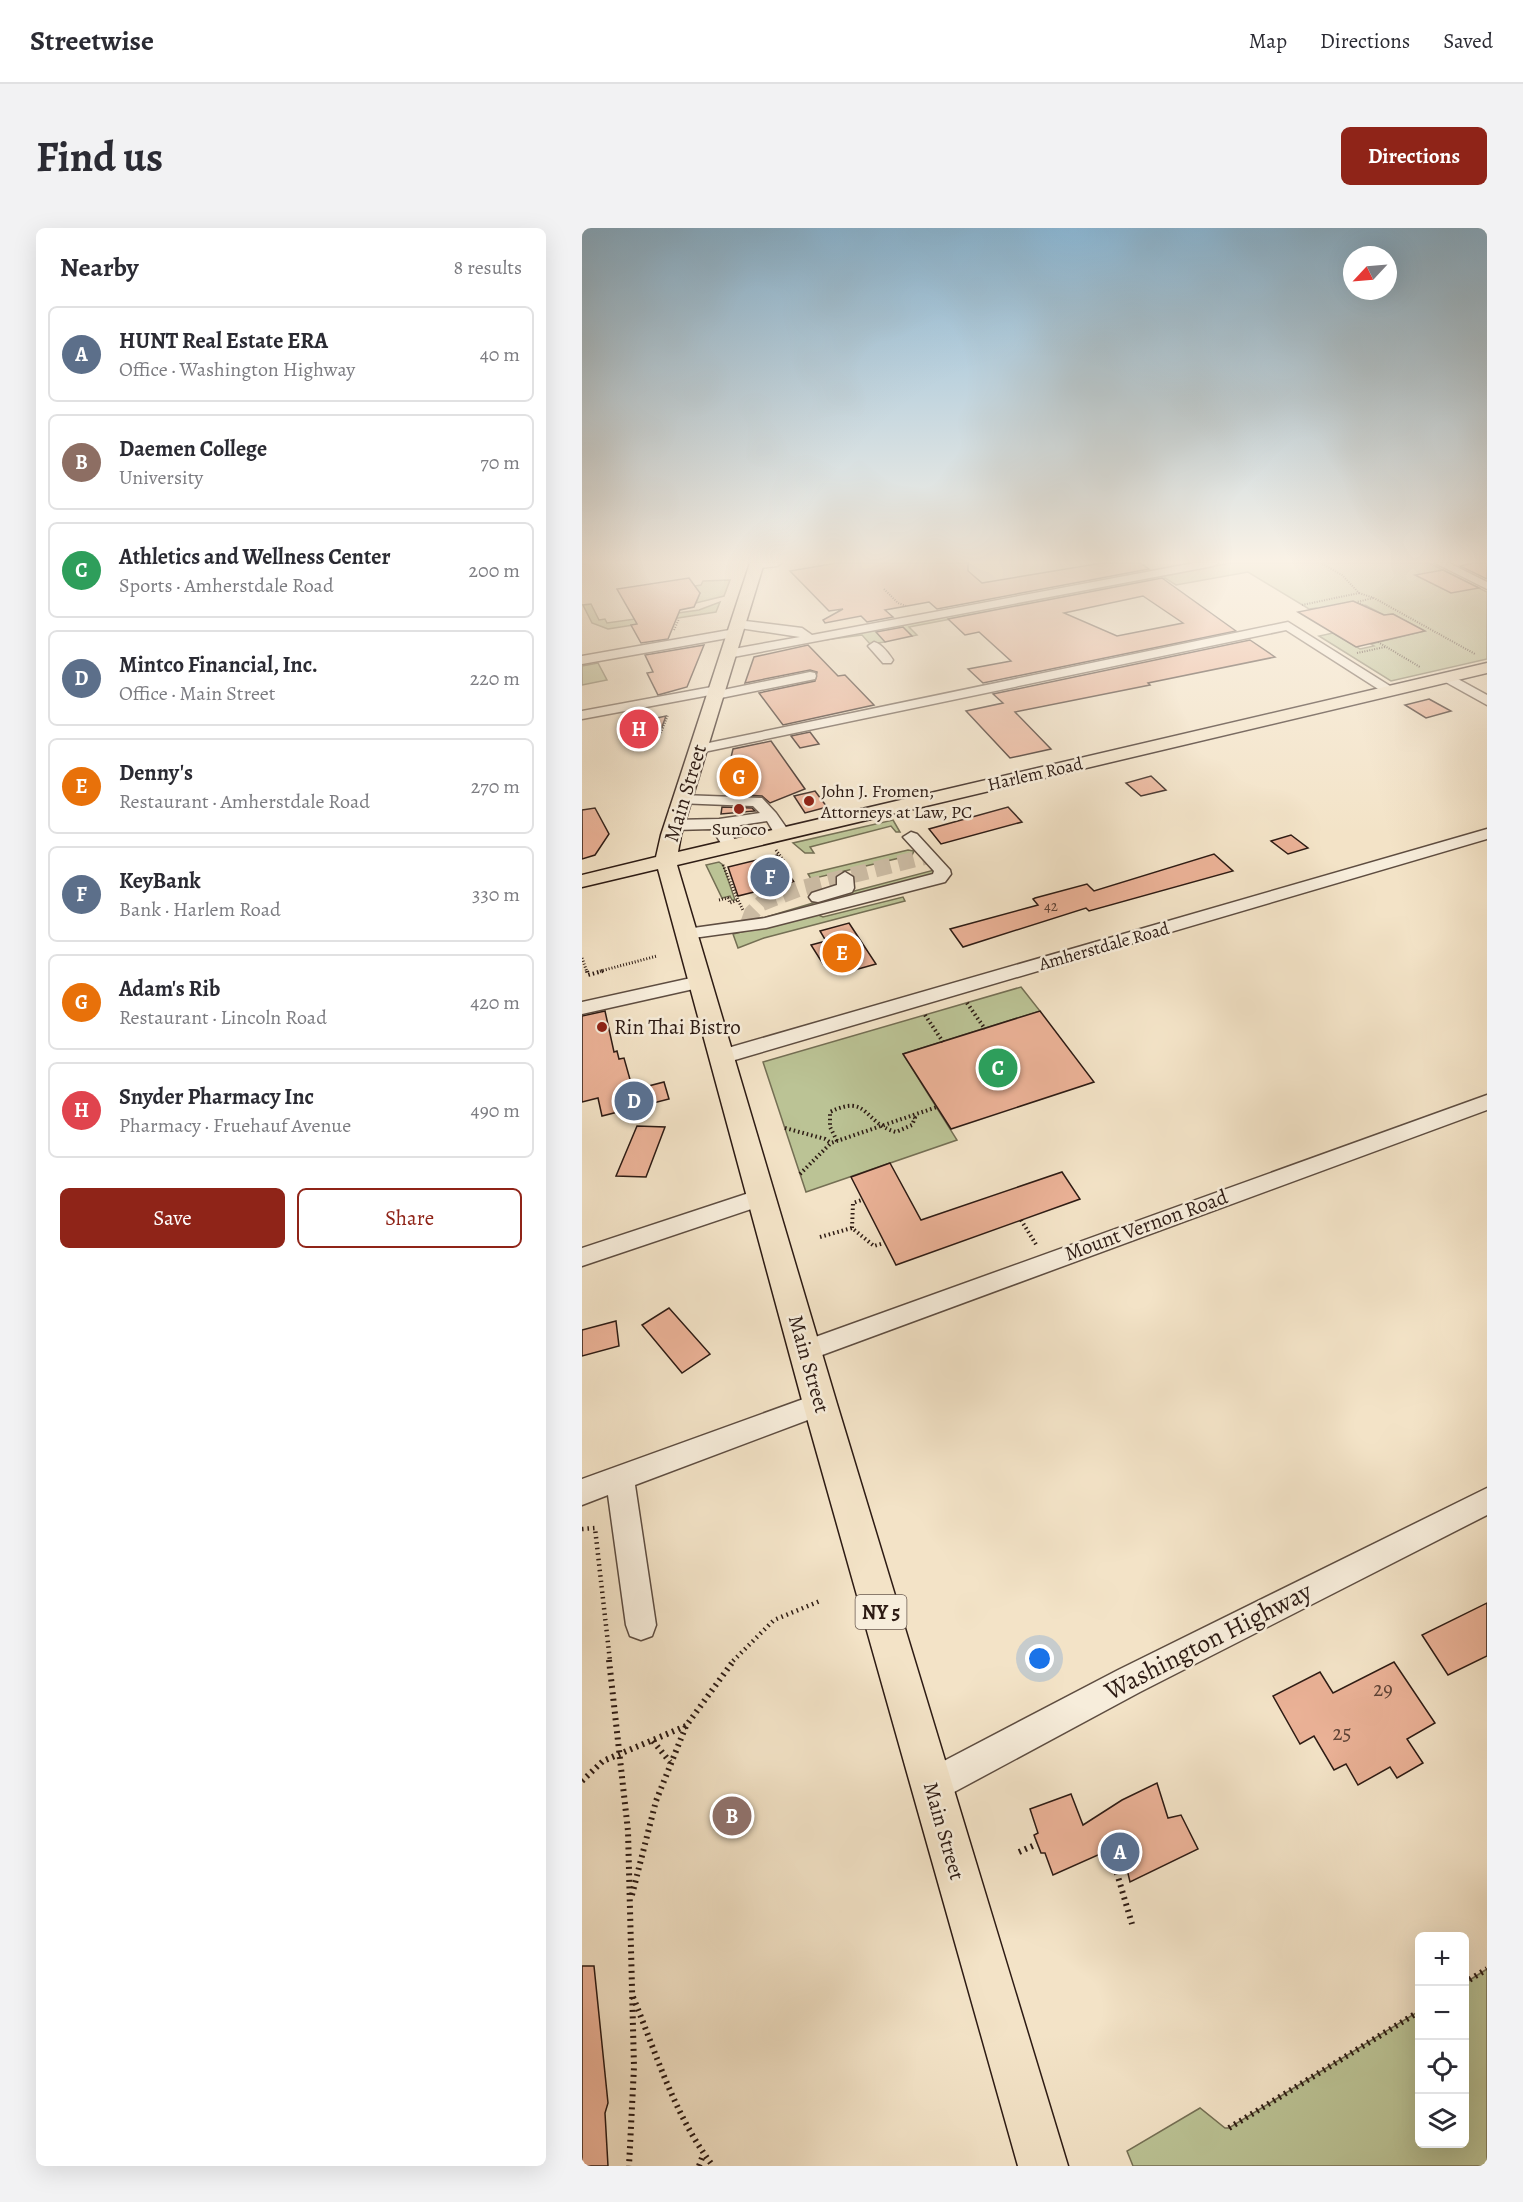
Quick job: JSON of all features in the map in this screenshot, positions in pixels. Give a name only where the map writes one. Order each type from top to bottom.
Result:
[{"type":"main road","name":"Main Street","points":[[728,654],[674,825],[666,861],[820,1404],[1043,2166]]},
{"type":"main road","name":"Harlem Road","points":[[582,881],[666,861],[727,852],[778,841],[1447,677],[1482,661]]},
{"type":"street","points":[[582,660],[614,653]]},
{"type":"street","points":[[881,653],[887,660]]},
{"type":"street","points":[[699,749],[1138,653]]},
{"type":"street","points":[[1332,653],[1391,691]]},
{"type":"street","points":[[582,715],[810,676]]},
{"type":"street","points":[[1447,677],[1487,700]]},
{"type":"street","points":[[682,800],[756,801],[771,816],[778,841]]},
{"type":"street","points":[[674,825],[719,824],[771,816]]},
{"type":"street","points":[[719,824],[727,852]]},
{"type":"street","name":"Amherstdale Road","points":[[722,1057],[1487,834]]},
{"type":"street","points":[[745,917],[782,920],[939,878],[943,874],[942,870],[911,837]]},
{"type":"street","points":[[686,934],[745,917],[765,914],[846,888],[845,878]]},
{"type":"street","points":[[582,1008],[700,982]]},
{"type":"street","name":"Mount Vernon Road","points":[[805,1351],[1487,1102]]},
{"type":"street","points":[[582,1257],[761,1197]]},
{"type":"street","points":[[582,1492],[820,1404]]},
{"type":"street","points":[[620,1479],[641,1625]]},
{"type":"street","name":"Washington Highway","points":[[931,1786],[1129,1681],[1486,1504]]},
{"type":"path","points":[[1347,655],[1355,653]]},
{"type":"path","points":[[1397,653],[1422,668]]},
{"type":"path","points":[[662,733],[668,716]]},
{"type":"path","points":[[778,841],[790,870]]},
{"type":"path","points":[[727,852],[723,865],[745,917]]},
{"type":"path","points":[[719,900],[728,898],[730,903],[738,900]]},
{"type":"path","points":[[582,958],[588,975],[657,956]]},
{"type":"path","points":[[967,1002],[985,1029]]},
{"type":"path","points":[[925,1014],[943,1042]]},
{"type":"path","points":[[837,1141],[830,1131],[829,1118],[830,1112],[840,1106],[853,1104],[862,1107],[878,1127],[896,1132],[912,1125],[915,1118],[912,1115]]},
{"type":"path","points":[[800,1174],[831,1143],[937,1107]]},
{"type":"path","points":[[785,1128],[825,1139],[831,1143]]},
{"type":"path","points":[[852,1228],[853,1203],[862,1200]]},
{"type":"path","points":[[1021,1220],[1047,1262]]},
{"type":"path","points":[[820,1237],[852,1228]]},
{"type":"path","points":[[852,1228],[874,1246],[884,1243]]},
{"type":"path","points":[[582,1529],[595,1528],[628,1831],[634,2067],[629,2166]]},
{"type":"path","points":[[630,1902],[656,1801],[686,1726],[739,1653],[774,1620],[820,1601]]},
{"type":"path","points":[[582,1781],[603,1761],[686,1726]]},
{"type":"path","points":[[653,1741],[670,1762]]},
{"type":"path","points":[[1018,1852],[1037,1844]]},
{"type":"path","points":[[1113,1860],[1132,1924]]},
{"type":"path","points":[[1469,1980],[1487,1969]]},
{"type":"path","points":[[632,1994],[647,2028],[670,2097],[703,2155],[713,2166]]},
{"type":"path","points":[[1229,2128],[1415,2013]]},
{"type":"path","points":[[699,2166],[703,2155]]},
{"type":"green space","points":[[1347,653],[1487,653],[1487,659],[1391,681]]},
{"type":"green space","points":[[598,663],[607,680],[582,685],[582,666]]},
{"type":"green space","points":[[893,820],[900,832],[896,832],[891,826],[810,847],[814,853],[805,853],[793,843]]},
{"type":"green space","points":[[908,850],[914,851],[912,855],[811,879],[808,874]]},
{"type":"green space","points":[[719,862],[723,865],[735,900],[732,900],[730,896],[722,898],[706,865]]},
{"type":"green space","points":[[934,870],[937,875],[764,920],[763,918],[843,894]]},
{"type":"green space","points":[[903,897],[905,901],[764,938],[738,948],[733,934],[816,914],[823,917]]},
{"type":"green space","points":[[1021,987],[1040,1011],[903,1054],[957,1140],[806,1192],[763,1062]]},
{"type":"green space","points":[[1487,1969],[1487,2166],[1133,2166],[1127,2151],[1200,2108],[1225,2128],[1229,2128],[1415,2013],[1415,2148],[1469,2148],[1469,1980]]},
{"type":"building","points":[[701,653],[687,687],[658,695],[647,673],[653,672],[645,655]]},
{"type":"building","points":[[770,653],[816,653],[838,676],[845,675],[874,705],[783,725],[759,693],[815,681],[817,672],[810,670],[745,683],[754,657]]},
{"type":"building","points":[[1003,653],[1127,653],[983,683],[968,669],[1011,661]]},
{"type":"building","points":[[1186,653],[1270,653],[1275,657],[1015,712],[1051,749],[1010,758],[966,711],[1003,703],[993,694]]},
{"type":"building","points":[[1429,699],[1451,711],[1426,718],[1405,705]]},
{"type":"building","points":[[666,716],[659,735],[626,742],[619,726]]},
{"type":"building","points":[[810,732],[819,744],[800,748],[791,736]]},
{"type":"building","points":[[771,741],[805,789],[770,803],[762,796],[726,794],[727,790],[723,791],[733,749]]},
{"type":"building","points":[[1151,776],[1166,790],[1141,796],[1126,783]]},
{"type":"building","name":"John J. Fromen, Attorneys at Law, PC","points":[[815,791],[827,807],[805,813],[794,796]]},
{"type":"building","points":[[722,807],[752,808],[755,811],[721,814]]},
{"type":"building","points":[[1008,807],[1022,822],[941,844],[929,829]]},
{"type":"building","points":[[595,808],[609,834],[595,855],[582,859],[582,810]]},
{"type":"building","points":[[1291,835],[1308,848],[1288,854],[1271,841]]},
{"type":"building","points":[[1214,854],[1233,871],[1089,911],[1086,908],[963,947],[950,929],[1038,905],[1033,899],[1035,898],[1087,884],[1094,891]]},
{"type":"building","points":[[777,855],[794,882],[738,896],[728,867]]},
{"type":"building","points":[[849,923],[876,964],[844,973],[836,961],[823,964],[811,945],[826,941],[820,931]]},
{"type":"building","points":[[605,1011],[614,1052],[617,1051],[619,1059],[624,1058],[633,1090],[664,1082],[669,1099],[602,1116],[598,1098],[582,1102],[582,1016]]},
{"type":"building","points":[[1040,1011],[1094,1082],[951,1129],[903,1054]]},
{"type":"building","points":[[637,1126],[665,1127],[646,1177],[616,1176]]},
{"type":"building","points":[[890,1163],[921,1220],[1062,1172],[1080,1199],[896,1265],[851,1177]]},
{"type":"building","points":[[669,1308],[710,1354],[682,1373],[642,1325]]},
{"type":"building","points":[[616,1321],[619,1346],[582,1356],[582,1330]]},
{"type":"building","points":[[1487,1603],[1487,1656],[1448,1675],[1422,1635]]},
{"type":"building","points":[[1394,1662],[1435,1723],[1407,1739],[1423,1763],[1397,1778],[1390,1767],[1358,1785],[1346,1764],[1334,1770],[1314,1736],[1300,1744],[1273,1696],[1320,1672],[1333,1693]]},
{"type":"building","points":[[1157,1783],[1168,1818],[1181,1815],[1198,1849],[1130,1882],[1126,1865],[1100,1854],[1053,1875],[1045,1853],[1041,1853],[1034,1835],[1038,1833],[1030,1809],[1071,1794],[1083,1825],[1122,1800]]},
{"type":"building","points":[[582,1966],[594,1966],[608,2103],[605,2113],[608,2166],[582,2166]]},
{"type":"tunnel","points":[[748,924],[752,913],[762,903],[798,889],[928,856]]},
{"type":"place","name":"Snyder Pharmacy Inc","points":[[639,729]]},
{"type":"place","name":"Adam's Rib","points":[[739,777]]},
{"type":"place","name":"John J. Fromen, Attorneys at Law, PC","points":[[809,801]]},
{"type":"place","name":"Sunoco","points":[[739,809]]},
{"type":"place","name":"KeyBank","points":[[770,877]]},
{"type":"place","name":"Denny's","points":[[842,953]]},
{"type":"place","name":"Rin Thai Bistro","points":[[602,1027]]},
{"type":"place","name":"Athletics and Wellness Center","points":[[998,1068]]},
{"type":"place","name":"Mintco Financial, Inc.","points":[[634,1101]]},
{"type":"place","name":"Daemen College","points":[[732,1816]]},
{"type":"place","name":"HUNT Real Estate ERA","points":[[1120,1852]]}]
